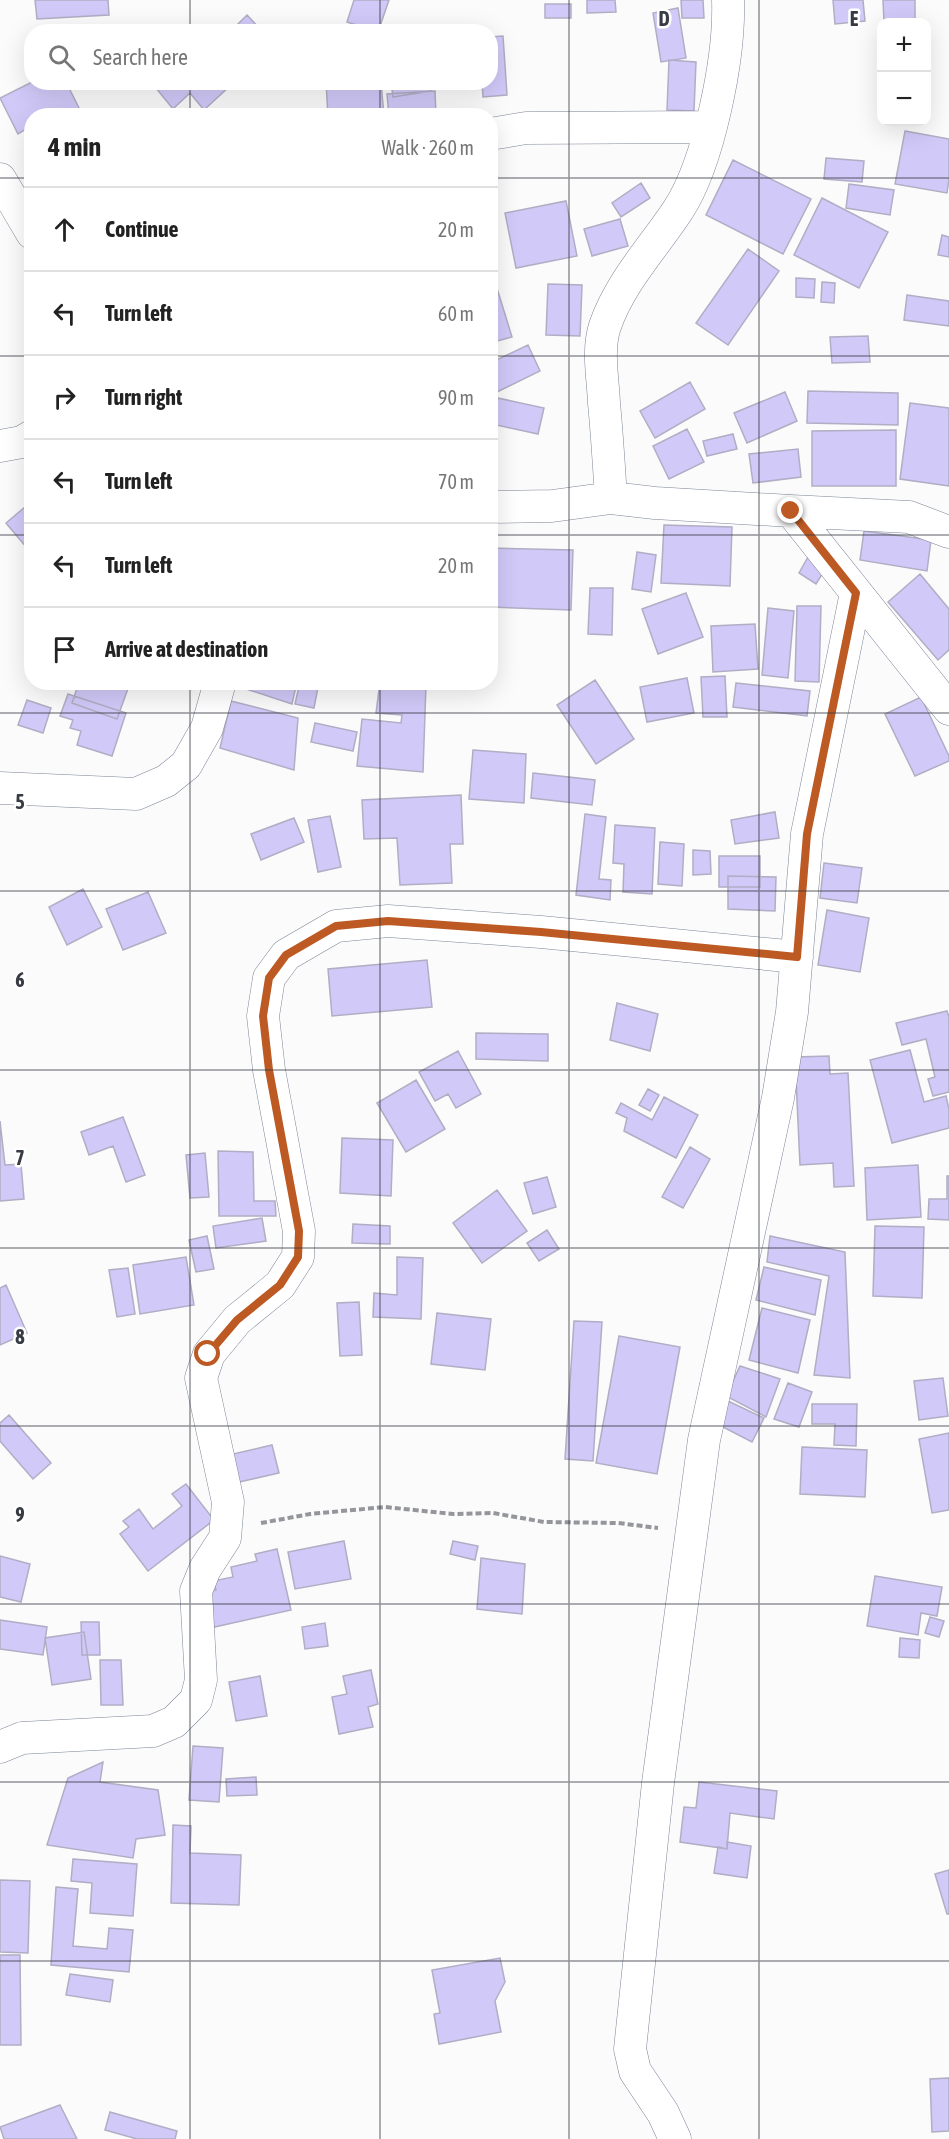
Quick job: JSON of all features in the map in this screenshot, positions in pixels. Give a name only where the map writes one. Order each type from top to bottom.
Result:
[{"type":"street","points":[[611,498],[601,357],[605,327],[624,286],[678,210],[695,181],[711,127],[723,68],[728,0]]},
{"type":"street","points":[[498,133],[526,128],[711,127]]},
{"type":"street","points":[[0,179],[24,220]]},
{"type":"street","points":[[0,446],[24,441]]},
{"type":"street","points":[[498,507],[552,506],[611,498],[655,503],[909,517],[949,532]]},
{"type":"street","points":[[791,511],[949,709]]},
{"type":"street","points":[[675,2139],[663,2114],[635,2071],[630,2049],[658,1783],[704,1440],[778,1098],[792,1012],[807,834],[856,593]]},
{"type":"street","points":[[0,788],[136,794],[166,781],[186,765],[207,728],[218,690]]},
{"type":"street","points":[[0,1747],[22,1738],[153,1731],[174,1722],[196,1700],[201,1680],[196,1591],[205,1569],[225,1538],[228,1523],[228,1502],[201,1378],[208,1354],[237,1320],[280,1285],[298,1257],[299,1231],[269,1070],[263,1016],[269,978],[286,955],[336,926],[388,921],[541,932],[797,957]]},
{"type":"path","points":[[253,1525],[310,1514],[385,1507],[453,1514],[493,1513],[544,1522],[618,1523],[691,1532]]},
{"type":"building","points":[[35,0],[108,0],[109,15],[37,19]]},
{"type":"building","points":[[354,0],[389,0],[381,24],[347,22]]},
{"type":"building","points":[[587,0],[615,0],[616,12],[587,13]]},
{"type":"building","points":[[681,0],[703,0],[704,18],[682,18]]},
{"type":"building","points":[[833,0],[863,0],[865,21],[835,24]]},
{"type":"building","points":[[883,0],[915,0],[915,18],[884,18]]},
{"type":"building","points":[[545,4],[571,4],[571,18],[545,18]]},
{"type":"building","points":[[678,8],[686,58],[661,62],[653,13]]},
{"type":"building","points":[[247,15],[255,24],[238,24]]},
{"type":"building","points":[[498,36],[503,36],[507,95],[483,97],[483,90],[498,90]]},
{"type":"building","points":[[669,60],[696,62],[694,111],[667,110]]},
{"type":"building","points":[[24,86],[24,90],[70,90],[79,108],[24,108],[24,130],[18,134],[0,98]]},
{"type":"building","points":[[158,90],[226,90],[206,108],[202,108],[190,93],[172,108]]},
{"type":"building","points":[[326,90],[382,90],[383,108],[328,108]]},
{"type":"building","points":[[392,90],[431,90],[431,91],[393,97]]},
{"type":"building","points":[[435,91],[436,108],[388,108],[387,94]]},
{"type":"building","points":[[905,131],[949,139],[947,193],[895,184]]},
{"type":"building","points":[[826,158],[864,161],[862,182],[824,179]]},
{"type":"building","points":[[733,160],[811,199],[783,254],[706,215]]},
{"type":"building","points":[[641,183],[650,198],[621,217],[612,203]]},
{"type":"building","points":[[849,184],[894,190],[890,215],[846,208]]},
{"type":"building","points":[[822,198],[888,232],[859,288],[794,255]]},
{"type":"building","points":[[566,201],[577,256],[516,268],[505,213]]},
{"type":"building","points":[[620,219],[628,246],[592,256],[584,229]]},
{"type":"building","points":[[942,235],[949,237],[949,257],[938,255]]},
{"type":"building","points":[[748,249],[779,271],[728,345],[696,323]]},
{"type":"building","points":[[796,278],[815,279],[814,298],[796,297]]},
{"type":"building","points":[[822,282],[835,283],[834,303],[821,302]]},
{"type":"building","points":[[548,284],[582,285],[580,336],[546,335]]},
{"type":"building","points":[[498,292],[512,337],[498,341]]},
{"type":"building","points":[[907,295],[949,301],[949,326],[904,320]]},
{"type":"building","points":[[868,336],[870,362],[832,363],[830,337]]},
{"type":"building","points":[[528,345],[540,371],[498,392],[498,359]]},
{"type":"building","points":[[690,382],[705,409],[655,438],[640,411]]},
{"type":"building","points":[[808,391],[898,393],[898,425],[807,423]]},
{"type":"building","points":[[785,392],[797,421],[747,443],[734,413]]},
{"type":"building","points":[[498,398],[544,408],[538,434],[498,425]]},
{"type":"building","points":[[910,403],[949,408],[949,486],[900,479]]},
{"type":"building","points":[[687,429],[704,462],[669,479],[653,446]]},
{"type":"building","points":[[896,430],[896,486],[812,486],[812,431]]},
{"type":"building","points":[[733,434],[737,449],[707,456],[703,441]]},
{"type":"building","points":[[798,449],[801,477],[753,483],[749,454]]},
{"type":"building","points":[[24,508],[24,544],[6,523]]},
{"type":"building","points":[[664,525],[732,527],[730,586],[661,583]]},
{"type":"building","points":[[864,531],[931,540],[927,571],[860,560]]},
{"type":"building","points":[[498,548],[573,550],[571,610],[498,607]]},
{"type":"building","points":[[637,552],[656,555],[651,592],[632,589]]},
{"type":"building","points":[[808,557],[826,568],[816,584],[799,573]]},
{"type":"building","points":[[920,574],[949,609],[949,650],[938,660],[888,602]]},
{"type":"building","points":[[590,588],[613,588],[612,635],[588,634]]},
{"type":"building","points":[[686,593],[703,637],[658,654],[642,609]]},
{"type":"building","points":[[797,606],[821,606],[819,682],[795,681]]},
{"type":"building","points":[[768,608],[794,611],[788,678],[762,675]]},
{"type":"building","points":[[755,624],[758,669],[713,672],[711,626]]},
{"type":"building","points":[[725,676],[727,717],[703,717],[701,677]]},
{"type":"building","points":[[687,678],[694,713],[647,722],[640,687]]},
{"type":"building","points":[[595,680],[634,739],[596,764],[557,705]]},
{"type":"building","points":[[736,683],[810,691],[807,716],[733,707]]},
{"type":"building","points":[[76,690],[127,690],[117,719],[72,703]]},
{"type":"building","points":[[249,690],[295,690],[292,704]]},
{"type":"building","points":[[298,690],[317,690],[314,708],[295,704]]},
{"type":"building","points":[[379,690],[426,690],[423,772],[357,766],[362,719],[401,723],[402,715],[376,713]]},
{"type":"building","points":[[68,694],[126,713],[112,756],[77,745],[81,731],[70,728],[73,720],[60,716]]},
{"type":"building","points":[[921,697],[949,756],[949,761],[915,776],[885,714]]},
{"type":"building","points":[[27,700],[51,708],[43,733],[18,725]]},
{"type":"building","points":[[231,701],[298,718],[294,770],[220,748]]},
{"type":"building","points":[[315,723],[357,732],[353,751],[311,742]]},
{"type":"building","points":[[473,750],[526,754],[524,803],[469,799]]},
{"type":"building","points":[[533,773],[595,780],[592,805],[531,798]]},
{"type":"building","points":[[461,795],[463,844],[450,844],[452,883],[400,885],[397,838],[364,839],[362,800]]},
{"type":"building","points":[[775,812],[779,838],[735,844],[731,820]]},
{"type":"building","points":[[585,814],[606,817],[599,879],[611,880],[610,900],[576,895]]},
{"type":"building","points":[[330,816],[341,867],[318,872],[308,820]]},
{"type":"building","points":[[294,818],[304,842],[261,860],[251,834]]},
{"type":"building","points":[[615,825],[655,828],[652,894],[623,892],[624,864],[613,863]]},
{"type":"building","points":[[660,842],[684,844],[682,886],[658,884]]},
{"type":"building","points":[[693,850],[710,851],[711,874],[693,875]]},
{"type":"building","points":[[719,856],[760,856],[760,887],[719,887]]},
{"type":"building","points":[[824,863],[862,868],[857,903],[820,898]]},
{"type":"building","points":[[728,876],[776,877],[775,911],[728,909]]},
{"type":"building","points":[[83,889],[102,927],[67,945],[49,907]]},
{"type":"building","points":[[148,892],[166,933],[123,950],[106,909]]},
{"type":"building","points":[[827,910],[869,918],[860,972],[818,965]]},
{"type":"building","points":[[427,960],[432,1007],[332,1016],[328,969]]},
{"type":"building","points":[[617,1003],[658,1014],[650,1051],[610,1040]]},
{"type":"building","points":[[947,1011],[949,1017],[949,1092],[933,1096],[928,1079],[935,1077],[926,1039],[902,1045],[896,1023]]},
{"type":"building","points":[[476,1033],[548,1034],[548,1061],[476,1059]]},
{"type":"building","points":[[910,1050],[924,1102],[946,1096],[949,1128],[892,1143],[870,1060]]},
{"type":"building","points":[[458,1051],[481,1094],[456,1108],[448,1094],[435,1101],[419,1072]]},
{"type":"building","points":[[829,1056],[830,1074],[848,1073],[854,1186],[834,1187],[833,1163],[800,1165],[795,1057]]},
{"type":"building","points":[[416,1080],[445,1129],[406,1152],[377,1103]]},
{"type":"building","points":[[648,1089],[659,1095],[650,1111],[639,1105]]},
{"type":"building","points":[[664,1097],[698,1115],[676,1158],[624,1131],[627,1118],[616,1113],[621,1103],[652,1120]]},
{"type":"building","points":[[123,1117],[145,1175],[126,1182],[113,1146],[89,1155],[81,1132]]},
{"type":"building","points":[[0,1121],[5,1165],[21,1164],[24,1199],[0,1201]]},
{"type":"building","points":[[342,1138],[393,1140],[391,1196],[340,1193]]},
{"type":"building","points":[[690,1147],[710,1159],[683,1208],[662,1197]]},
{"type":"building","points":[[218,1151],[253,1152],[254,1201],[275,1201],[276,1216],[219,1216]]},
{"type":"building","points":[[205,1153],[209,1197],[190,1198],[186,1155]]},
{"type":"building","points":[[918,1165],[921,1217],[867,1220],[865,1168]]},
{"type":"building","points":[[947,1176],[949,1176],[949,1220],[928,1219],[929,1199],[947,1199]]},
{"type":"building","points":[[547,1177],[556,1207],[533,1214],[524,1183]]},
{"type":"building","points":[[497,1190],[527,1231],[482,1263],[453,1223]]},
{"type":"building","points":[[262,1218],[266,1241],[216,1248],[213,1226]]},
{"type":"building","points":[[353,1224],[390,1226],[390,1244],[352,1243]]},
{"type":"building","points":[[875,1226],[924,1227],[922,1298],[873,1296]]},
{"type":"building","points":[[547,1230],[559,1249],[539,1261],[527,1243]]},
{"type":"building","points":[[207,1236],[214,1269],[196,1272],[189,1240]]},
{"type":"building","points":[[770,1236],[845,1252],[850,1378],[814,1375],[829,1276],[767,1262]]},
{"type":"building","points":[[186,1257],[194,1305],[140,1314],[133,1265]]},
{"type":"building","points":[[397,1257],[423,1258],[421,1319],[373,1317],[374,1293],[397,1295]]},
{"type":"building","points":[[764,1267],[821,1280],[815,1315],[756,1300]]},
{"type":"building","points":[[128,1268],[135,1314],[117,1317],[109,1270]]},
{"type":"building","points":[[6,1285],[27,1333],[0,1345],[0,1288]]},
{"type":"building","points":[[359,1302],[362,1355],[340,1356],[337,1303]]},
{"type":"building","points":[[762,1308],[810,1320],[798,1373],[749,1360]]},
{"type":"building","points":[[437,1313],[491,1319],[485,1370],[431,1364]]},
{"type":"building","points":[[574,1321],[602,1322],[593,1461],[565,1459]]},
{"type":"building","points":[[619,1336],[680,1347],[657,1474],[596,1463]]},
{"type":"building","points":[[740,1366],[780,1379],[766,1417],[726,1396]]},
{"type":"building","points":[[943,1378],[948,1416],[919,1420],[914,1381]]},
{"type":"building","points":[[788,1383],[812,1392],[799,1427],[774,1419]]},
{"type":"building","points":[[728,1401],[764,1418],[752,1442],[717,1424]]},
{"type":"building","points":[[812,1404],[857,1404],[856,1446],[834,1445],[835,1424],[812,1424]]},
{"type":"building","points":[[9,1415],[51,1463],[33,1479],[0,1441],[0,1423]]},
{"type":"building","points":[[949,1433],[949,1510],[932,1513],[919,1439]]},
{"type":"building","points":[[272,1445],[279,1473],[239,1482],[233,1454]]},
{"type":"building","points":[[802,1447],[867,1450],[865,1497],[800,1494]]},
{"type":"building","points":[[186,1484],[214,1520],[148,1571],[120,1534],[129,1527],[123,1521],[139,1509],[153,1529],[182,1506],[172,1494]]},
{"type":"building","points":[[344,1541],[351,1579],[295,1589],[288,1552]]},
{"type":"building","points":[[453,1541],[478,1546],[475,1560],[450,1554]]},
{"type":"building","points":[[277,1549],[291,1610],[210,1628],[202,1593],[216,1590],[213,1581],[233,1577],[231,1567],[257,1561],[255,1554]]},
{"type":"building","points":[[0,1556],[30,1564],[21,1602],[0,1597]]},
{"type":"building","points":[[481,1558],[525,1564],[522,1614],[477,1609]]},
{"type":"building","points":[[875,1576],[942,1587],[937,1616],[921,1613],[918,1635],[867,1626]]},
{"type":"building","points":[[930,1617],[944,1621],[939,1637],[925,1633]]},
{"type":"building","points":[[0,1620],[47,1627],[43,1655],[0,1649]]},
{"type":"building","points":[[81,1622],[99,1622],[100,1655],[82,1655]]},
{"type":"building","points":[[325,1623],[328,1646],[305,1649],[302,1627]]},
{"type":"building","points":[[84,1632],[91,1679],[52,1685],[45,1638]]},
{"type":"building","points":[[900,1638],[920,1640],[919,1658],[899,1657]]},
{"type":"building","points":[[100,1660],[121,1660],[123,1705],[101,1705]]},
{"type":"building","points":[[371,1670],[378,1704],[368,1707],[373,1727],[339,1734],[332,1697],[347,1694],[343,1676]]},
{"type":"building","points":[[260,1676],[267,1716],[236,1721],[229,1682]]},
{"type":"building","points":[[193,1746],[223,1748],[219,1802],[189,1800]]},
{"type":"building","points":[[103,1762],[100,1782],[158,1790],[165,1835],[136,1839],[133,1858],[47,1845],[68,1778]]},
{"type":"building","points":[[256,1777],[257,1795],[227,1796],[226,1779]]},
{"type":"building","points":[[699,1782],[777,1791],[774,1819],[730,1813],[727,1849],[680,1842],[684,1807],[696,1808]]},
{"type":"building","points":[[173,1825],[191,1826],[190,1853],[241,1855],[239,1905],[171,1903]]},
{"type":"building","points":[[727,1842],[751,1846],[747,1878],[714,1873],[718,1847],[727,1849]]},
{"type":"building","points":[[73,1859],[137,1864],[133,1916],[90,1913],[92,1883],[71,1881]]},
{"type":"building","points":[[949,1870],[949,1914],[947,1914],[935,1874]]},
{"type":"building","points":[[0,1880],[30,1881],[28,1953],[0,1952]]},
{"type":"building","points":[[56,1887],[78,1889],[73,1946],[107,1949],[109,1928],[133,1930],[129,1972],[51,1965]]},
{"type":"building","points":[[0,1955],[20,1955],[21,2045],[0,2045]]},
{"type":"building","points":[[500,1958],[505,1982],[495,2001],[501,2032],[439,2044],[434,2014],[440,2013],[432,1970]]},
{"type":"building","points":[[70,1974],[113,1980],[110,2002],[66,1995]]},
{"type":"building","points":[[949,2078],[949,2131],[932,2132],[930,2079]]},
{"type":"building","points":[[60,2105],[77,2139],[4,2139],[0,2127]]},
{"type":"building","points":[[110,2112],[177,2131],[175,2139],[137,2139],[105,2130]]},
{"type":"route","points":[[208,1354],[237,1320],[280,1285],[298,1257],[299,1231],[269,1070],[263,1016],[269,978],[286,955],[336,926],[388,921],[541,932],[797,957],[807,834],[856,593],[791,511]]}]
